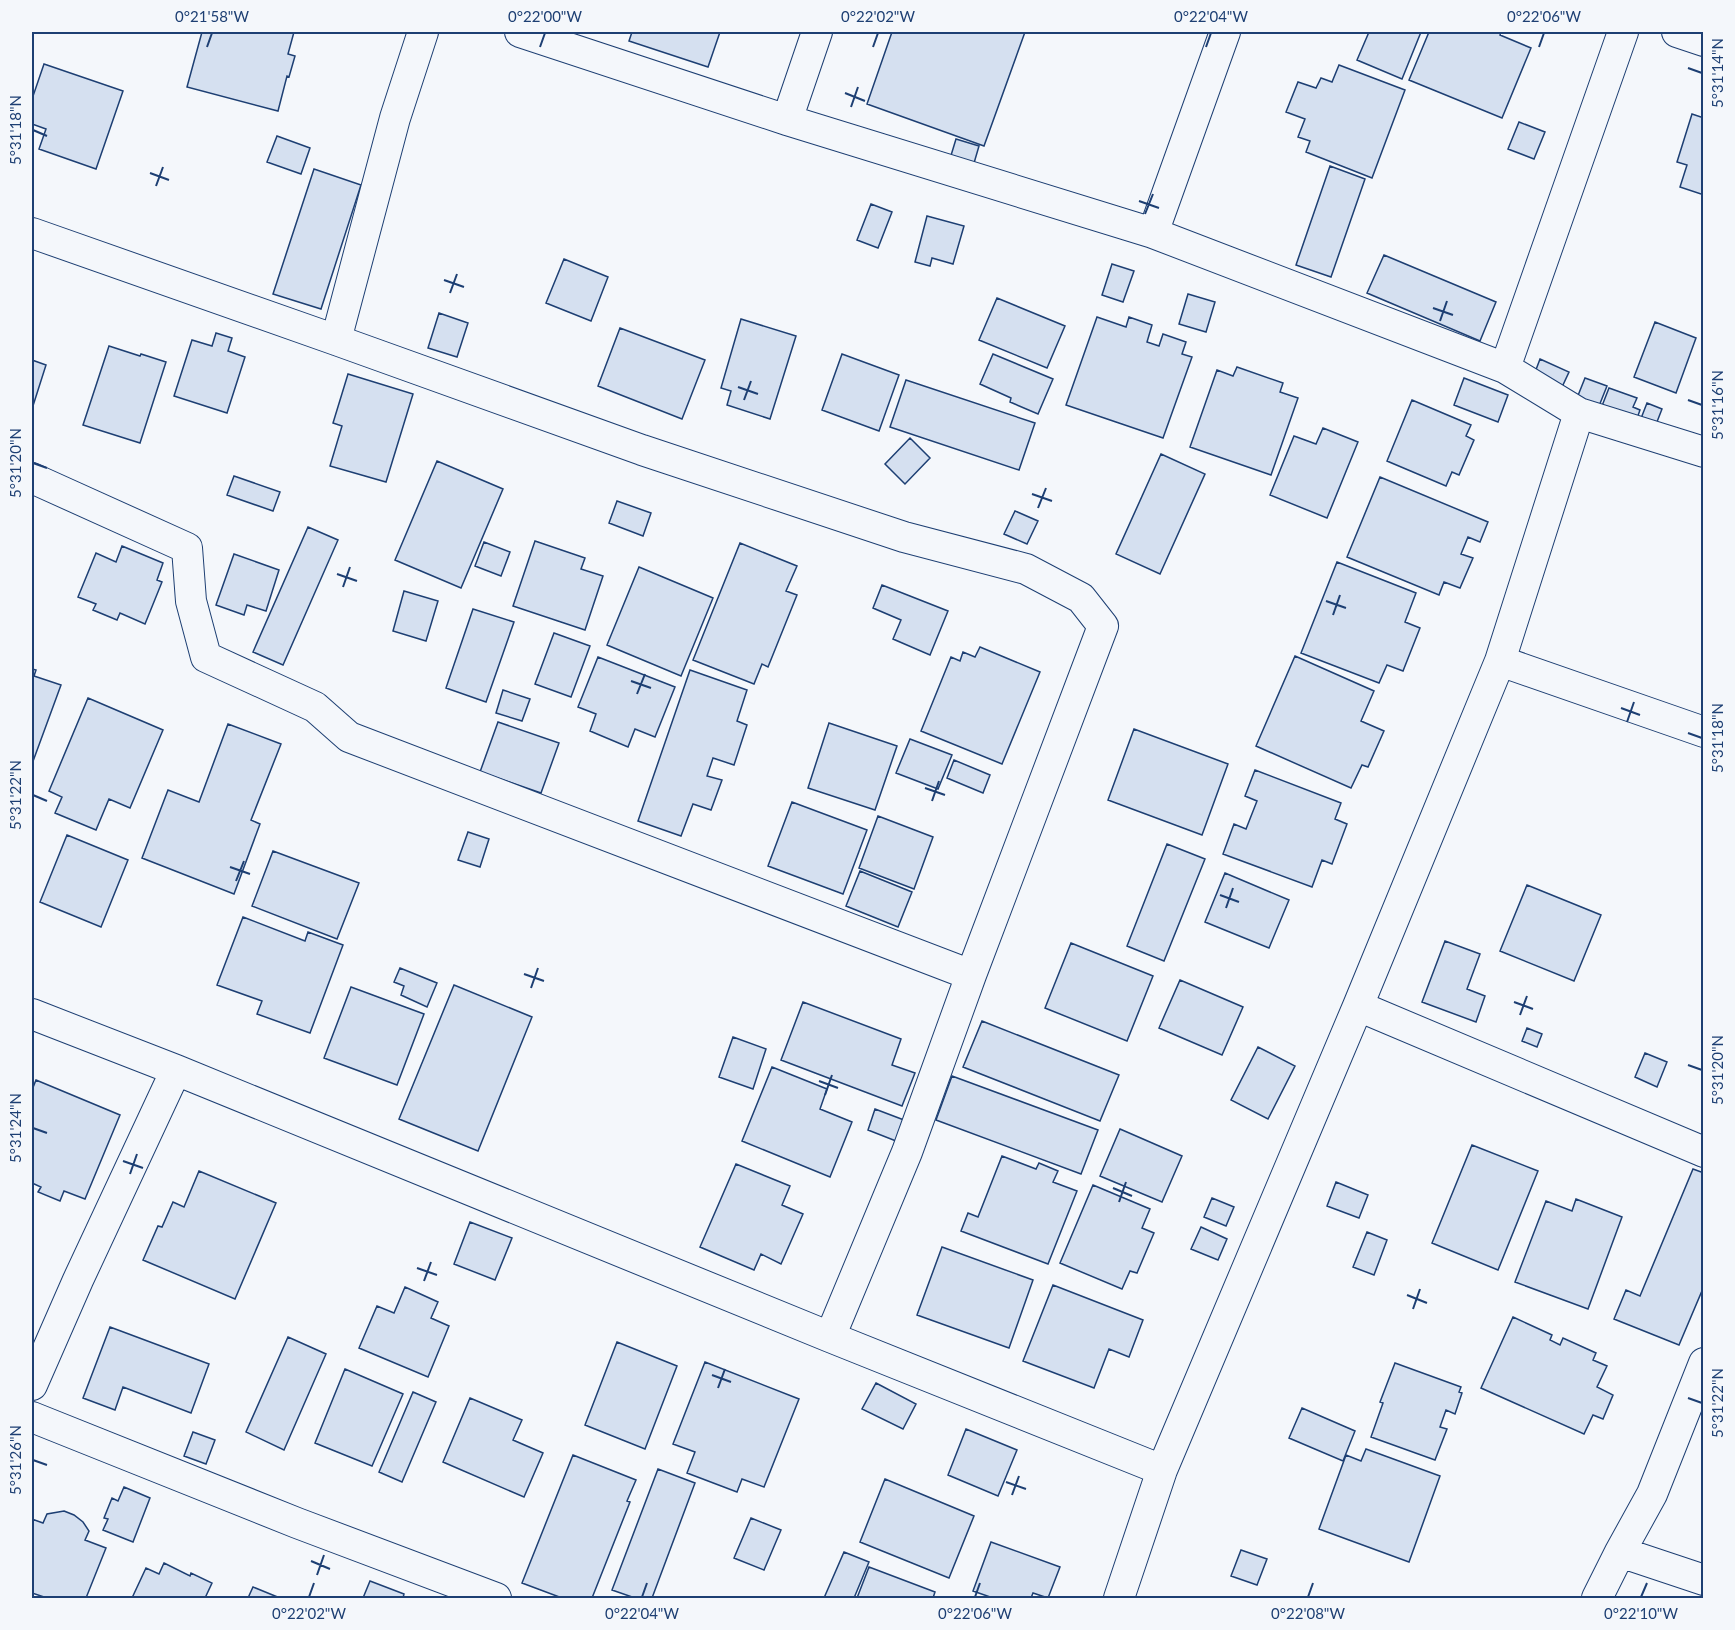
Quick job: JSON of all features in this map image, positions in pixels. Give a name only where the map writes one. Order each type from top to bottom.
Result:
[{"type":"street","points":[[336,340],[395,118],[423,32]]},
{"type":"street","points":[[520,32],[787,120],[1153,233],[1505,368],[1579,412],[1704,452]]},
{"type":"street","points":[[787,120],[817,32]]},
{"type":"street","points":[[1153,233],[1225,32]]},
{"type":"street","points":[[1505,368],[1623,32]]},
{"type":"street","points":[[1677,32],[1704,41]]},
{"type":"street","points":[[32,233],[642,450],[904,537],[1026,569],[1081,598],[1103,626],[971,975],[907,1152],[830,1337]]},
{"type":"street","points":[[1119,1599],[1162,1470],[1500,661],[1579,412]]},
{"type":"street","points":[[32,478],[187,548],[191,601],[206,657],[315,707],[349,737],[971,975]]},
{"type":"street","points":[[1500,661],[1704,732]]},
{"type":"street","points":[[1358,1005],[1704,1152]]},
{"type":"street","points":[[32,1014],[176,1070],[1162,1470]]},
{"type":"street","points":[[32,1386],[83,1269],[176,1070]]},
{"type":"street","points":[[1597,1599],[1652,1494],[1704,1364]]},
{"type":"street","points":[[32,1417],[297,1523],[496,1599]]},
{"type":"street","points":[[1620,1552],[1704,1580]]},
{"type":"building","points":[[202,32],[294,32],[288,54],[295,56],[278,111],[187,87]]},
{"type":"building","points":[[632,32],[720,32],[708,67],[629,41]]},
{"type":"building","points":[[892,32],[1025,32],[984,146],[867,104]]},
{"type":"building","points":[[1369,32],[1421,32],[1402,79],[1357,60]]},
{"type":"building","points":[[1429,32],[1501,32],[1500,35],[1531,48],[1502,118],[1409,80]]},
{"type":"building","points":[[44,64],[123,91],[96,169],[39,149],[46,129],[32,124],[32,99]]},
{"type":"building","points":[[1339,65],[1405,90],[1372,178],[1306,152],[1310,141],[1298,137],[1305,119],[1286,112],[1298,82],[1316,88],[1321,78],[1332,82]]},
{"type":"building","points":[[1692,114],[1704,118],[1704,195],[1680,187],[1687,165],[1677,162]]},
{"type":"building","points":[[1519,122],[1545,132],[1534,159],[1508,149]]},
{"type":"building","points":[[277,136],[310,148],[301,174],[267,162]]},
{"type":"building","points":[[956,139],[979,146],[972,170],[949,162]]},
{"type":"building","points":[[1330,166],[1365,179],[1331,277],[1296,265]]},
{"type":"building","points":[[314,169],[361,185],[321,309],[273,294]]},
{"type":"building","points":[[871,204],[892,212],[878,248],[857,240]]},
{"type":"building","points":[[927,216],[964,226],[953,264],[932,258],[930,266],[915,262]]},
{"type":"building","points":[[1384,255],[1496,302],[1480,341],[1367,293]]},
{"type":"building","points":[[564,259],[608,277],[591,321],[546,303]]},
{"type":"building","points":[[1112,264],[1134,271],[1123,302],[1102,295]]},
{"type":"building","points":[[1188,294],[1215,302],[1206,332],[1179,324]]},
{"type":"building","points":[[997,298],[1065,326],[1047,368],[979,340]]},
{"type":"building","points":[[439,313],[468,323],[457,357],[428,348]]},
{"type":"building","points":[[1097,317],[1126,327],[1129,317],[1152,325],[1147,342],[1159,346],[1163,334],[1186,342],[1182,354],[1192,357],[1163,438],[1066,405]]},
{"type":"building","points":[[741,319],[796,336],[770,419],[727,405],[731,391],[721,388]]},
{"type":"building","points":[[1655,322],[1696,338],[1676,393],[1634,377]]},
{"type":"building","points":[[620,328],[705,360],[682,419],[598,386]]},
{"type":"building","points":[[216,333],[232,338],[228,351],[245,357],[227,413],[174,396],[192,340],[212,346]]},
{"type":"building","points":[[109,346],[166,362],[140,443],[83,425]]},
{"type":"building","points":[[842,354],[899,375],[879,431],[822,410]]},
{"type":"building","points":[[993,354],[1053,379],[1038,414],[1010,402],[1011,398],[980,384]]},
{"type":"building","points":[[1540,359],[1569,372],[1562,387],[1534,375]]},
{"type":"building","points":[[32,360],[46,365],[32,409]]},
{"type":"building","points":[[1237,367],[1283,383],[1280,392],[1298,398],[1271,475],[1190,447],[1217,370],[1233,376]]},
{"type":"building","points":[[348,374],[413,394],[386,482],[330,466],[342,426],[333,423]]},
{"type":"building","points":[[1464,378],[1508,395],[1498,422],[1454,405]]},
{"type":"building","points":[[1585,378],[1607,386],[1599,406],[1577,398]]},
{"type":"building","points":[[906,380],[1035,423],[1019,470],[890,427]]},
{"type":"building","points":[[1609,388],[1637,398],[1633,407],[1640,410],[1635,424],[1600,411]]},
{"type":"building","points":[[1412,400],[1471,425],[1466,436],[1474,440],[1459,475],[1452,472],[1446,486],[1387,461]]},
{"type":"building","points":[[1647,403],[1662,409],[1655,427],[1640,421]]},
{"type":"building","points":[[1323,428],[1358,442],[1327,518],[1270,495],[1294,436],[1316,444]]},
{"type":"building","points":[[910,438],[930,458],[905,484],[885,464]]},
{"type":"building","points":[[1161,454],[1205,474],[1160,574],[1116,554]]},
{"type":"building","points":[[437,461],[503,489],[461,588],[395,560]]},
{"type":"building","points":[[234,476],[280,492],[273,511],[227,495]]},
{"type":"building","points":[[1380,477],[1488,522],[1480,542],[1468,537],[1461,554],[1473,558],[1460,588],[1444,582],[1439,595],[1347,557]]},
{"type":"building","points":[[617,501],[651,513],[643,536],[609,523]]},
{"type":"building","points":[[1015,511],[1038,521],[1027,544],[1004,534]]},
{"type":"building","points":[[308,527],[338,540],[283,665],[253,652]]},
{"type":"building","points":[[535,541],[585,558],[581,569],[603,576],[585,630],[513,606]]},
{"type":"building","points":[[484,542],[510,552],[501,576],[475,566]]},
{"type":"building","points":[[740,543],[797,566],[786,591],[797,595],[768,667],[762,664],[754,684],[693,660]]},
{"type":"building","points":[[122,546],[163,563],[157,580],[162,582],[145,624],[120,613],[117,620],[93,610],[96,604],[78,597],[96,553],[116,562]]},
{"type":"building","points":[[234,554],[279,570],[266,611],[247,605],[244,615],[216,605]]},
{"type":"building","points":[[1337,562],[1416,593],[1405,622],[1420,628],[1403,671],[1387,665],[1379,683],[1301,653]]},
{"type":"building","points":[[639,567],[713,598],[681,676],[607,645]]},
{"type":"building","points":[[882,585],[948,611],[930,655],[893,639],[901,620],[873,608]]},
{"type":"building","points":[[404,591],[438,601],[426,641],[393,631]]},
{"type":"building","points":[[473,609],[514,622],[486,702],[446,688]]},
{"type":"building","points":[[554,633],[590,646],[571,697],[535,684]]},
{"type":"building","points":[[980,647],[1040,672],[1002,764],[921,731],[951,657],[960,661],[963,652],[975,657]]},
{"type":"building","points":[[1295,656],[1374,691],[1361,721],[1384,731],[1368,767],[1362,765],[1351,788],[1256,746]]},
{"type":"building","points":[[598,657],[675,687],[655,737],[635,729],[628,747],[590,731],[596,714],[578,707]]},
{"type":"building","points":[[32,669],[36,670],[34,676],[61,685],[32,764]]},
{"type":"building","points":[[690,670],[747,690],[737,721],[747,725],[734,765],[713,758],[707,776],[722,780],[711,810],[693,804],[681,836],[638,821]]},
{"type":"building","points":[[503,690],[530,699],[522,721],[496,713]]},
{"type":"building","points":[[88,698],[163,730],[130,808],[109,799],[96,830],[55,813],[62,797],[49,791]]},
{"type":"building","points":[[498,722],[559,743],[541,793],[480,772]]},
{"type":"building","points":[[829,723],[897,746],[875,810],[808,788]]},
{"type":"building","points":[[228,724],[281,744],[251,820],[260,824],[234,894],[142,858],[168,790],[199,802]]},
{"type":"building","points":[[1134,729],[1228,764],[1202,835],[1108,800]]},
{"type":"building","points":[[910,739],[952,755],[938,789],[896,773]]},
{"type":"building","points":[[954,760],[990,775],[983,793],[947,778]]},
{"type":"building","points":[[1255,770],[1341,803],[1335,819],[1347,824],[1332,864],[1322,860],[1312,887],[1223,854],[1234,824],[1246,829],[1257,801],[1245,796]]},
{"type":"building","points":[[792,802],[867,830],[843,894],[768,866]]},
{"type":"building","points":[[878,816],[933,837],[914,889],[859,868]]},
{"type":"building","points":[[468,832],[489,839],[480,867],[458,860]]},
{"type":"building","points":[[67,835],[128,860],[101,927],[40,902]]},
{"type":"building","points":[[1167,844],[1205,859],[1164,961],[1127,946]]},
{"type":"building","points":[[273,851],[359,883],[337,939],[252,906]]},
{"type":"building","points":[[860,871],[912,892],[898,927],[846,906]]},
{"type":"building","points":[[1225,873],[1289,900],[1269,948],[1205,922]]},
{"type":"building","points":[[1527,885],[1601,915],[1574,981],[1500,951]]},
{"type":"building","points":[[243,917],[305,941],[308,932],[343,945],[310,1033],[257,1014],[262,1001],[217,985]]},
{"type":"building","points":[[1445,941],[1480,954],[1467,989],[1485,996],[1476,1022],[1422,1002]]},
{"type":"building","points":[[1071,943],[1153,976],[1127,1041],[1045,1008]]},
{"type":"building","points":[[400,968],[437,983],[427,1007],[401,995],[404,986],[394,982]]},
{"type":"building","points":[[1180,980],[1243,1007],[1222,1055],[1159,1028]]},
{"type":"building","points":[[454,985],[532,1017],[478,1151],[399,1119]]},
{"type":"building","points":[[351,987],[424,1014],[397,1085],[324,1058]]},
{"type":"building","points":[[803,1002],[901,1039],[892,1065],[915,1073],[902,1106],[781,1060]]},
{"type":"building","points":[[982,1021],[1119,1075],[1100,1121],[963,1067]]},
{"type":"building","points":[[1527,1028],[1542,1034],[1537,1047],[1522,1041]]},
{"type":"building","points":[[733,1037],[766,1049],[753,1089],[719,1077]]},
{"type":"building","points":[[1258,1047],[1295,1066],[1268,1119],[1231,1100]]},
{"type":"building","points":[[1645,1053],[1667,1062],[1657,1087],[1635,1077]]},
{"type":"building","points":[[772,1067],[827,1089],[820,1109],[852,1122],[830,1177],[742,1141]]},
{"type":"building","points":[[952,1076],[1098,1130],[1081,1174],[936,1120]]},
{"type":"building","points":[[36,1080],[120,1115],[85,1199],[64,1191],[60,1201],[38,1192],[41,1187],[32,1183],[32,1090]]},
{"type":"building","points":[[875,1109],[904,1120],[896,1141],[868,1130]]},
{"type":"building","points":[[1120,1129],[1182,1156],[1162,1202],[1100,1176]]},
{"type":"building","points":[[1472,1145],[1538,1171],[1498,1270],[1432,1243]]},
{"type":"building","points":[[1002,1156],[1036,1169],[1039,1163],[1058,1171],[1053,1182],[1077,1191],[1048,1264],[961,1231],[968,1213],[978,1217]]},
{"type":"building","points":[[736,1164],[790,1186],[782,1205],[803,1214],[781,1264],[761,1254],[754,1270],[700,1247]]},
{"type":"building","points":[[1693,1169],[1704,1173],[1704,1286],[1679,1345],[1614,1319],[1626,1290],[1640,1296]]},
{"type":"building","points":[[199,1171],[276,1203],[235,1299],[143,1260],[158,1226],[162,1227],[173,1202],[184,1207]]},
{"type":"building","points":[[1336,1182],[1368,1195],[1359,1218],[1327,1206]]},
{"type":"building","points":[[1093,1185],[1150,1209],[1142,1228],[1154,1233],[1137,1273],[1130,1271],[1122,1289],[1060,1263]]},
{"type":"building","points":[[1212,1198],[1234,1207],[1226,1226],[1204,1217]]},
{"type":"building","points":[[1576,1199],[1622,1217],[1588,1309],[1515,1282],[1546,1201],[1572,1211]]},
{"type":"building","points":[[470,1222],[512,1238],[495,1280],[454,1264]]},
{"type":"building","points":[[1201,1227],[1227,1239],[1218,1260],[1191,1249]]},
{"type":"building","points":[[1367,1232],[1387,1240],[1374,1275],[1353,1267]]},
{"type":"building","points":[[942,1247],[1033,1280],[1009,1348],[917,1315]]},
{"type":"building","points":[[1053,1285],[1143,1320],[1129,1357],[1109,1349],[1094,1388],[1023,1361]]},
{"type":"building","points":[[405,1287],[438,1302],[431,1318],[449,1326],[428,1377],[359,1348],[377,1306],[394,1313]]},
{"type":"building","points":[[1513,1317],[1552,1335],[1550,1340],[1560,1345],[1563,1338],[1596,1353],[1593,1360],[1607,1366],[1597,1387],[1613,1395],[1603,1419],[1593,1415],[1584,1434],[1481,1388]]},
{"type":"building","points":[[110,1327],[209,1364],[191,1413],[123,1387],[115,1410],[83,1398]]},
{"type":"building","points":[[288,1337],[326,1354],[284,1450],[246,1432]]},
{"type":"building","points":[[617,1342],[677,1366],[645,1449],[585,1425]]},
{"type":"building","points":[[705,1362],[799,1399],[764,1487],[742,1479],[737,1492],[687,1473],[695,1452],[673,1444]]},
{"type":"building","points":[[1395,1363],[1461,1387],[1459,1392],[1462,1393],[1455,1414],[1446,1410],[1440,1427],[1447,1429],[1435,1460],[1371,1437],[1383,1403],[1380,1402]]},
{"type":"building","points":[[345,1369],[403,1394],[372,1466],[315,1443]]},
{"type":"building","points":[[876,1383],[916,1404],[903,1429],[862,1409]]},
{"type":"building","points":[[413,1392],[436,1402],[402,1482],[379,1472]]},
{"type":"building","points":[[470,1398],[522,1420],[513,1440],[543,1453],[524,1497],[443,1462]]},
{"type":"building","points":[[1302,1408],[1355,1431],[1343,1461],[1289,1438]]},
{"type":"building","points":[[966,1429],[1017,1450],[998,1496],[948,1475]]},
{"type":"building","points":[[193,1432],[215,1440],[206,1464],[184,1456]]},
{"type":"building","points":[[1366,1449],[1440,1476],[1409,1562],[1319,1529],[1346,1455],[1361,1461]]},
{"type":"building","points":[[573,1455],[636,1480],[627,1501],[630,1502],[592,1598],[562,1598],[522,1583]]},
{"type":"building","points":[[658,1469],[695,1483],[652,1598],[635,1598],[612,1590]]},
{"type":"building","points":[[885,1479],[974,1516],[949,1578],[860,1542]]},
{"type":"building","points":[[124,1487],[150,1498],[133,1542],[103,1530],[108,1519],[104,1518],[112,1498],[118,1501]]},
{"type":"building","points":[[64,1511],[83,1522],[89,1531],[85,1540],[106,1548],[86,1598],[47,1598],[32,1593],[32,1519],[43,1523],[47,1514]]},
{"type":"building","points":[[751,1518],[781,1530],[764,1570],[734,1558]]},
{"type":"building","points":[[991,1542],[1060,1567],[1048,1598],[1033,1593],[1031,1598],[993,1598],[973,1591]]},
{"type":"building","points":[[1241,1550],[1267,1559],[1257,1585],[1231,1576]]},
{"type":"building","points":[[844,1552],[869,1562],[854,1598],[824,1598]]},
{"type":"building","points":[[164,1563],[190,1576],[191,1573],[212,1583],[205,1598],[132,1598],[146,1568],[159,1574]]},
{"type":"building","points":[[869,1567],[935,1592],[933,1598],[857,1598]]},
{"type":"building","points":[[370,1581],[404,1594],[403,1598],[363,1598]]},
{"type":"building","points":[[253,1587],[280,1598],[248,1598]]}]
